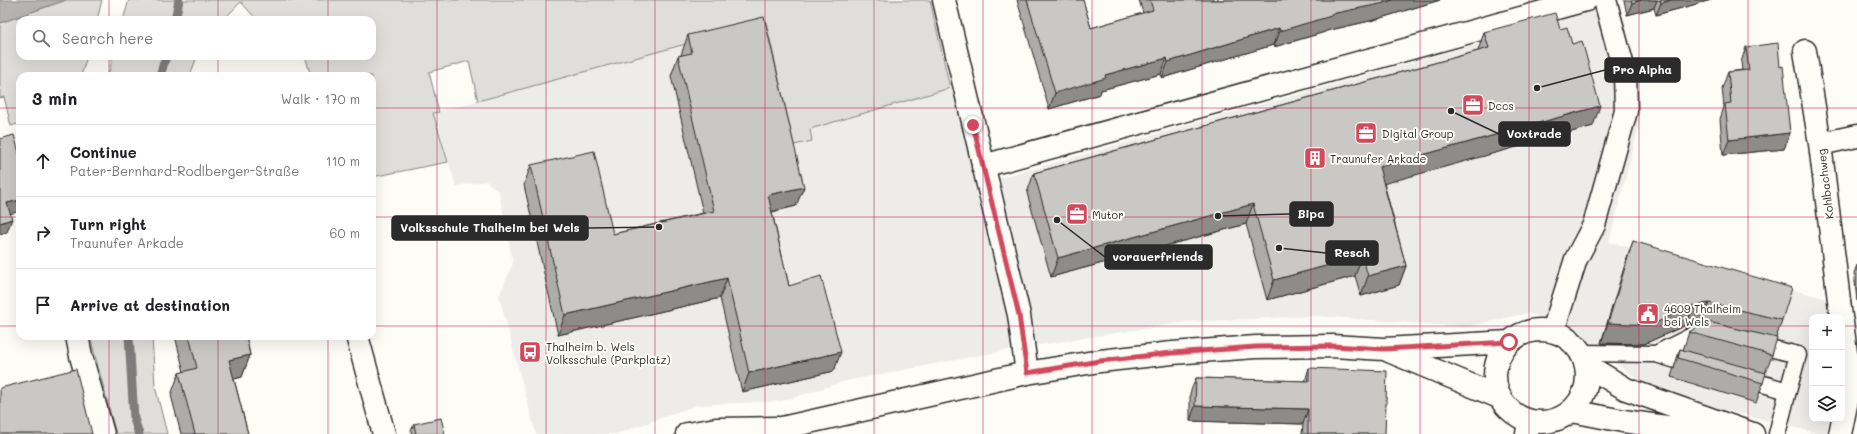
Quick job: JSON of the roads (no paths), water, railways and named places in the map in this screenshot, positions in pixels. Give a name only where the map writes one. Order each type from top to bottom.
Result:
[{"type":"street","points":[[944,0],[1019,315],[1027,373]]},
{"type":"street","points":[[983,166],[1586,0]]},
{"type":"street","points":[[1553,331],[1576,259],[1594,225],[1626,111],[1625,74],[1605,0]]},
{"type":"street","name":"Kohlbachweg","points":[[1805,51],[1820,144],[1841,314]]},
{"type":"street","points":[[1820,144],[1857,136]]},
{"type":"street","points":[[1584,359],[1587,382],[1582,398],[1572,411],[1559,419],[1528,428],[1517,416],[1506,408],[1499,397],[1495,382],[1495,367],[1500,354],[1509,342],[1522,333],[1538,330],[1553,331],[1570,339],[1584,359],[1626,390],[1753,434]]},
{"type":"street","points":[[78,340],[81,356],[104,434]]},
{"type":"street","points":[[358,340],[384,434]]},
{"type":"street","points":[[687,434],[716,429],[773,431],[1027,373],[1100,361],[1256,347],[1332,346],[1384,349],[1509,342]]},
{"type":"street","points":[[1840,434],[1847,400],[1848,368],[1845,345]]},
{"type":"street","points":[[1384,349],[1499,397]]},
{"type":"street","points":[[1572,411],[1623,421],[1718,434]]},
{"type":"lane","points":[[1656,354],[1700,332],[1798,355],[1777,434]]},
{"type":"lane","points":[[1584,359],[1656,354],[1708,369]]},
{"type":"lane","points":[[1730,375],[1788,391]]},
{"type":"waterway","points":[[176,16],[179,0]]},
{"type":"waterway","points":[[161,72],[165,60]]},
{"type":"waterway","points":[[129,340],[134,419],[139,434]]},
{"type":"place","name":"Pro Alpha","points":[[1537,88]]},
{"type":"place","name":"Dccs","points":[[1473,105]]},
{"type":"place","name":"Voxtrade","points":[[1451,111]]},
{"type":"place","name":"Digital Group","points":[[1366,133]]},
{"type":"place","name":"Traunufer Arkade","points":[[1315,158]]},
{"type":"place","name":"Mutor","points":[[1077,214]]},
{"type":"place","name":"Bipa","points":[[1218,216]]},
{"type":"place","name":"vorauerfriends","points":[[1057,220]]},
{"type":"place","name":"Volksschule Thalheim bei Wels","points":[[659,227]]},
{"type":"place","name":"Resch","points":[[1279,248]]},
{"type":"place","name":"4609 Thalheim bei Wels","points":[[1648,314]]},
{"type":"place","name":"Thalheim b. Wels Volksschule (Parkplatz)","points":[[530,352]]}]
